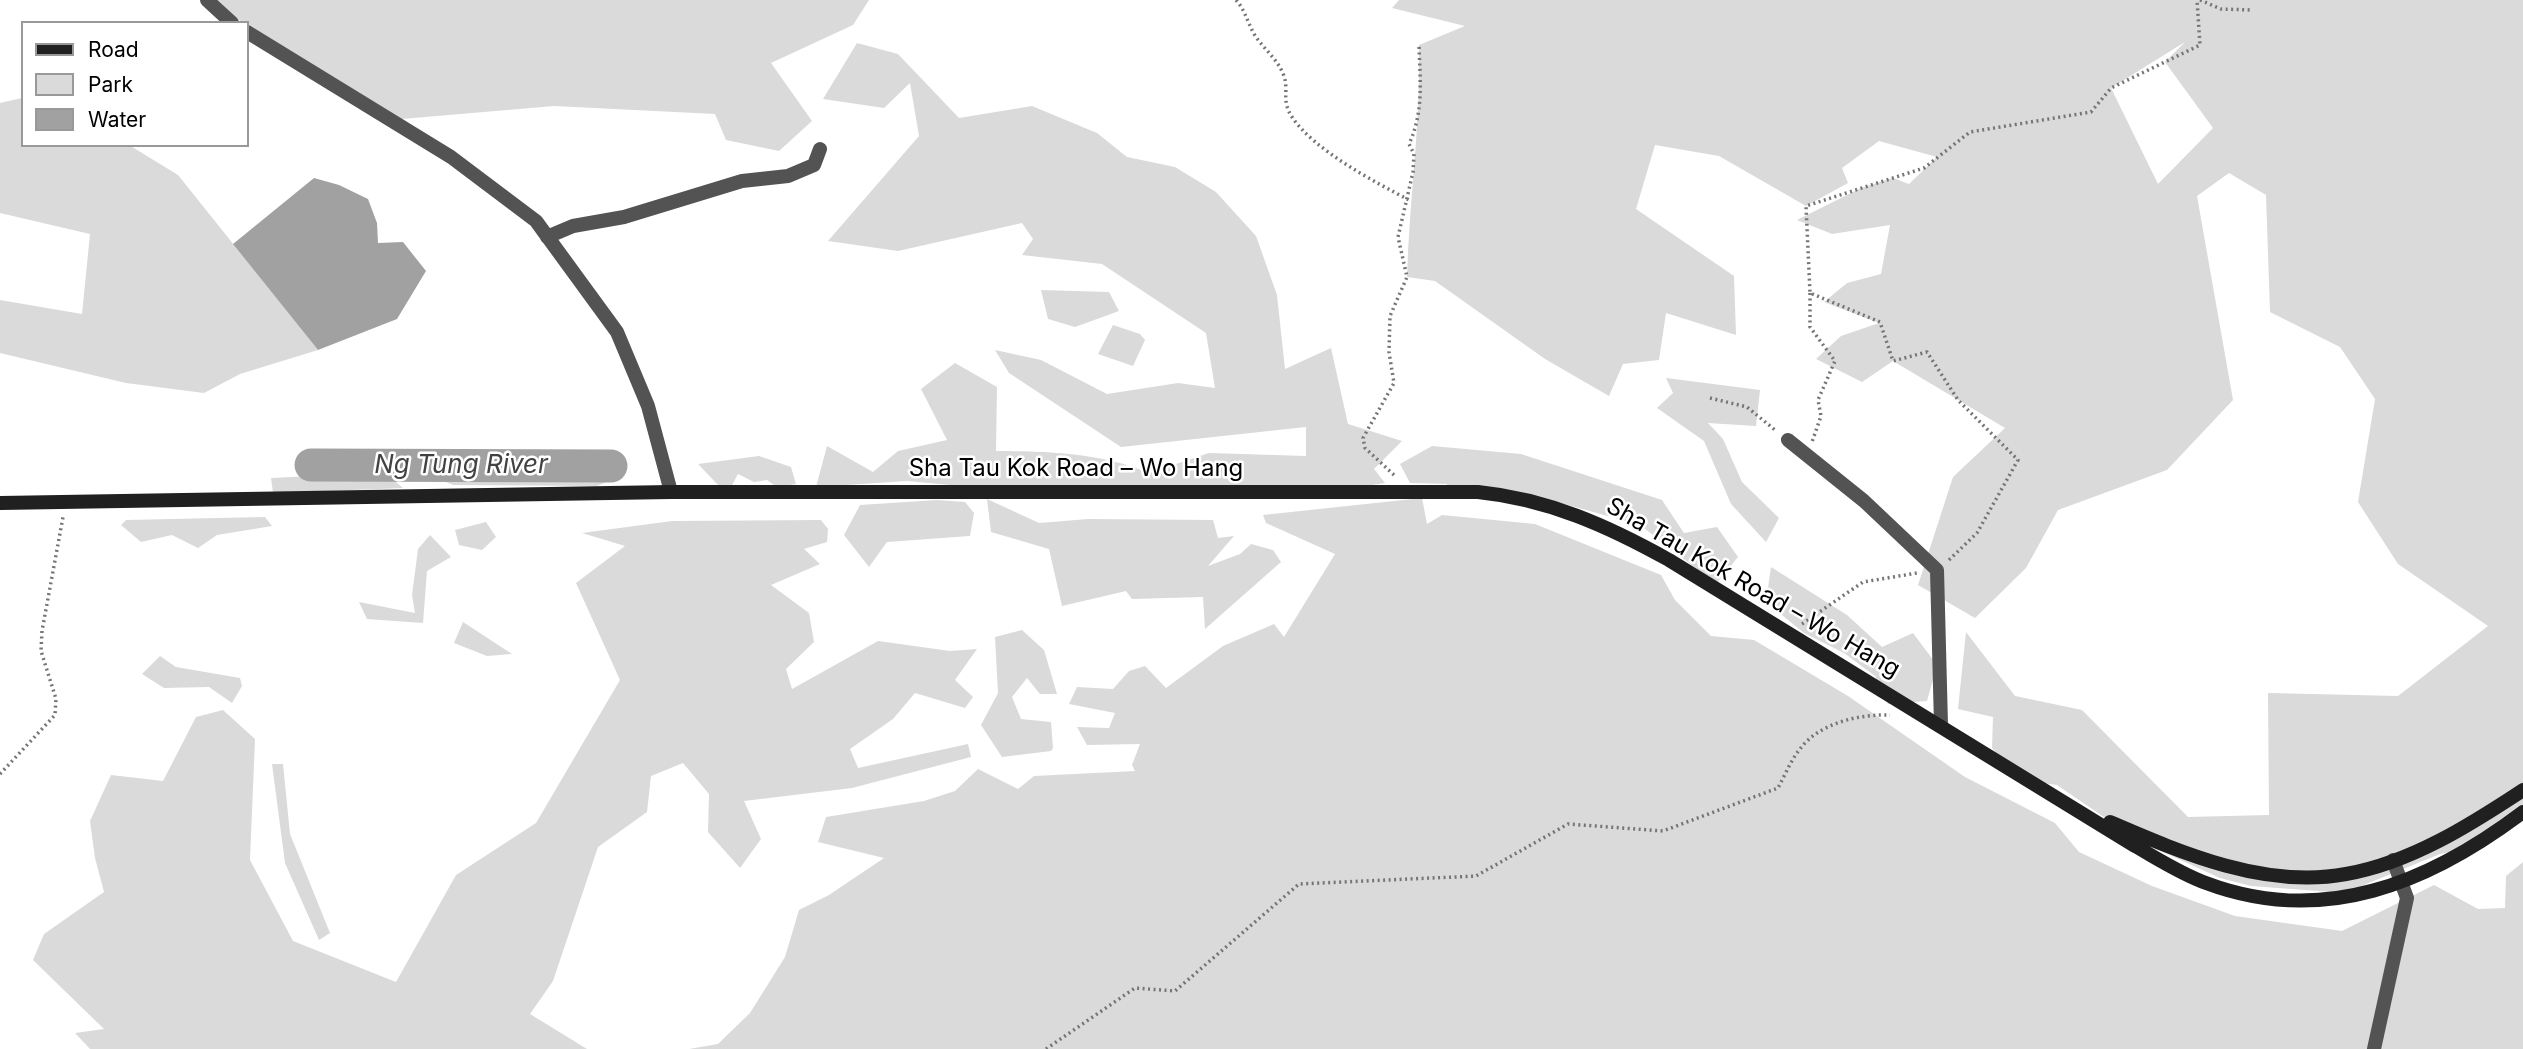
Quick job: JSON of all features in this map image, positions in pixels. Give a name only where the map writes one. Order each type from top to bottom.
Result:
[{"type":"main road","name":"Sha Tau Kok Road – Wo Hang","points":[[0,503],[671,492],[1410,492],[1517,495],[1608,526],[1669,560],[2171,867],[2205,883],[2241,893],[2311,901],[2354,897],[2403,882],[2468,849],[2523,812]]},
{"type":"main road","name":"Sha Tau Kok Road – Wo Hang","points":[[2070,804],[2198,858],[2238,868],[2322,877],[2346,874],[2393,860],[2451,834],[2523,790]]},
{"type":"street","points":[[206,0],[230,21]]},
{"type":"street","points":[[248,33],[451,158],[536,221],[617,332],[648,406],[671,492]]},
{"type":"street","points":[[547,237],[573,226],[624,218],[742,181],[788,176],[814,165],[820,149]]},
{"type":"street","points":[[1788,440],[1864,501],[1937,570],[1941,725]]},
{"type":"street","points":[[2374,1049],[2407,898],[2393,860]]},
{"type":"path","points":[[1236,0],[1255,35],[1279,65],[1285,80],[1283,100],[1292,118],[1323,146],[1409,200]]},
{"type":"path","points":[[1811,446],[1821,416],[1818,400],[1835,361],[1810,327],[1806,206],[1924,168],[1970,132],[2091,112],[2111,88],[2200,45],[2198,0],[2221,9],[2252,10]]},
{"type":"path","points":[[1410,492],[1365,448],[1363,438],[1394,383],[1390,352],[1390,316],[1406,277],[1398,237],[1409,200],[1413,154],[1409,144],[1418,125],[1421,99],[1419,45]]},
{"type":"path","points":[[1789,633],[1863,582],[1937,570],[1977,533],[2018,460],[1958,400],[1927,352],[1893,361],[1880,322],[1810,293]]},
{"type":"path","points":[[1710,398],[1748,407],[1788,440]]},
{"type":"path","points":[[0,774],[55,715],[56,699],[41,651],[42,631],[63,515]]},
{"type":"path","points":[[1046,1049],[1135,988],[1175,991],[1299,884],[1476,876],[1568,824],[1663,831],[1778,788],[1800,748],[1821,730],[1875,714],[1897,715],[1916,710]]},
{"type":"green space","points":[[209,0],[869,0],[853,25],[771,63],[812,121],[779,151],[726,140],[715,114],[554,106],[390,120],[248,26],[248,21],[241,21]]},
{"type":"green space","points":[[1399,0],[2523,0],[2523,819],[2491,843],[2440,854],[2344,893],[2251,886],[2220,878],[2139,841],[2057,785],[2016,779],[1992,748],[1993,717],[1958,709],[1966,632],[2015,696],[2082,710],[2188,817],[2269,815],[2268,693],[2398,696],[2488,626],[2398,564],[2358,502],[2375,399],[2340,347],[2270,312],[2266,195],[2229,173],[2197,196],[2233,400],[2167,470],[2058,510],[2026,568],[1975,618],[1918,585],[1953,477],[2005,428],[1893,361],[1862,382],[1816,359],[1841,336],[1879,323],[1824,302],[1847,283],[1881,274],[1890,225],[1832,234],[1797,220],[1861,188],[1893,178],[1909,184],[1937,157],[1879,141],[1842,168],[1848,183],[1806,206],[1719,156],[1655,145],[1636,209],[1734,276],[1736,335],[1666,313],[1659,360],[1623,364],[1609,396],[1545,359],[1435,281],[1407,277],[1419,45],[1465,26],[1392,8]],"holes":[[[2185,42],[2165,62],[2213,128],[2158,184],[2111,88]]]},
{"type":"green space","points":[[857,43],[898,54],[959,118],[1032,106],[1097,133],[1127,157],[1175,167],[1216,192],[1256,236],[1277,295],[1285,369],[1331,348],[1348,424],[1402,441],[1374,469],[1385,483],[1279,499],[1145,488],[961,486],[907,481],[816,487],[827,446],[873,472],[898,451],[947,440],[921,389],[955,363],[997,387],[996,451],[1093,457],[1149,473],[1209,453],[1306,456],[1306,427],[1121,447],[1009,373],[995,350],[1041,360],[1107,394],[1178,383],[1215,388],[1206,333],[1102,264],[1022,255],[1033,239],[1022,223],[898,251],[828,241],[919,136],[910,83],[884,108],[823,99]]},
{"type":"green space","points":[[21,98],[21,147],[132,147],[178,175],[318,350],[240,374],[204,393],[126,383],[0,353],[0,300],[82,314],[90,234],[0,213],[0,103]]},
{"type":"green space","points":[[1041,290],[1109,292],[1119,311],[1075,327],[1048,319]]},
{"type":"green space","points":[[1113,325],[1140,334],[1145,340],[1133,366],[1098,354]]},
{"type":"green space","points":[[1666,378],[1760,390],[1756,426],[1708,423],[1723,439],[1742,482],[1779,518],[1766,542],[1731,504],[1704,441],[1657,408],[1673,393]]},
{"type":"green space","points":[[1432,446],[1521,454],[1662,500],[1684,533],[1717,527],[1738,557],[1716,584],[1640,525],[1525,493],[1443,499],[1447,484],[1410,483],[1400,464]]},
{"type":"green space","points":[[416,456],[443,471],[547,470],[571,460],[618,462],[621,476],[597,486],[453,485],[414,468]]},
{"type":"green space","points":[[759,456],[791,467],[796,484],[777,487],[767,480],[754,482],[738,474],[731,487],[721,488],[698,464]]},
{"type":"green space","points":[[376,473],[390,477],[403,488],[273,493],[271,478]]},
{"type":"green space","points":[[1422,498],[1427,524],[1442,515],[1535,524],[1661,575],[1675,600],[1711,636],[1754,640],[1848,696],[1965,777],[2055,823],[2079,852],[2152,886],[2235,916],[2342,931],[2434,885],[2478,909],[2505,908],[2506,876],[2523,862],[2523,1049],[689,1049],[718,1044],[750,1013],[785,957],[799,910],[829,895],[884,858],[818,842],[826,817],[924,801],[955,791],[978,769],[1018,789],[1034,776],[1135,771],[1132,765],[1140,744],[1087,745],[1077,727],[1109,728],[1115,713],[1069,704],[1077,687],[1113,689],[1129,671],[1145,666],[1166,688],[1223,646],[1274,624],[1284,637],[1335,554],[1266,523],[1263,515]]},
{"type":"green space","points":[[987,499],[1039,523],[1088,519],[1213,520],[1218,538],[1234,536],[1208,566],[1240,554],[1251,544],[1273,550],[1281,562],[1205,629],[1203,597],[1132,599],[1126,591],[1062,606],[1049,549],[991,532]]},
{"type":"green space","points":[[937,500],[965,502],[974,513],[970,536],[887,542],[869,567],[844,535],[860,505]]},
{"type":"green space","points":[[265,517],[272,526],[217,535],[198,548],[172,535],[141,542],[121,525],[126,520]]},
{"type":"green space","points":[[821,520],[828,529],[827,542],[804,549],[820,564],[771,585],[809,613],[814,642],[786,669],[792,689],[878,641],[950,651],[977,649],[955,680],[973,697],[965,708],[915,693],[893,719],[850,749],[858,768],[968,744],[971,757],[852,788],[744,801],[761,839],[740,868],[708,832],[709,794],[683,763],[651,776],[647,812],[598,847],[553,981],[530,1014],[587,1049],[90,1049],[75,1033],[104,1029],[33,960],[44,934],[104,892],[95,858],[90,821],[111,775],[163,781],[196,717],[223,710],[255,739],[250,860],[293,941],[396,982],[456,875],[536,823],[620,680],[576,583],[625,546],[582,533],[672,521]]},
{"type":"green space","points":[[486,522],[496,537],[482,550],[459,545],[455,530]]},
{"type":"green space","points":[[430,535],[451,557],[427,571],[423,623],[367,619],[359,602],[415,613],[412,595],[418,549]]},
{"type":"green space","points":[[1771,567],[1847,615],[1882,647],[1913,633],[1937,665],[1927,701],[1888,704],[1875,676],[1844,653],[1804,633],[1766,602]]},
{"type":"green space","points":[[463,622],[512,654],[487,656],[454,643]]},
{"type":"green space","points":[[1022,630],[1044,650],[1057,694],[1040,694],[1027,678],[1012,697],[1021,719],[1051,722],[1053,748],[1051,751],[1002,757],[981,725],[998,693],[995,637]]},
{"type":"green space","points":[[160,656],[176,667],[240,678],[242,686],[232,703],[209,687],[164,688],[142,674]]},
{"type":"green space","points":[[272,764],[283,764],[290,834],[330,933],[319,940],[285,863]]},
{"type":"water","points":[[314,178],[339,185],[368,199],[377,223],[378,243],[403,242],[426,271],[397,319],[318,350],[233,244]]},
{"type":"waterway","name":"Ng Tung River","points":[[311,465],[611,466]]}]
